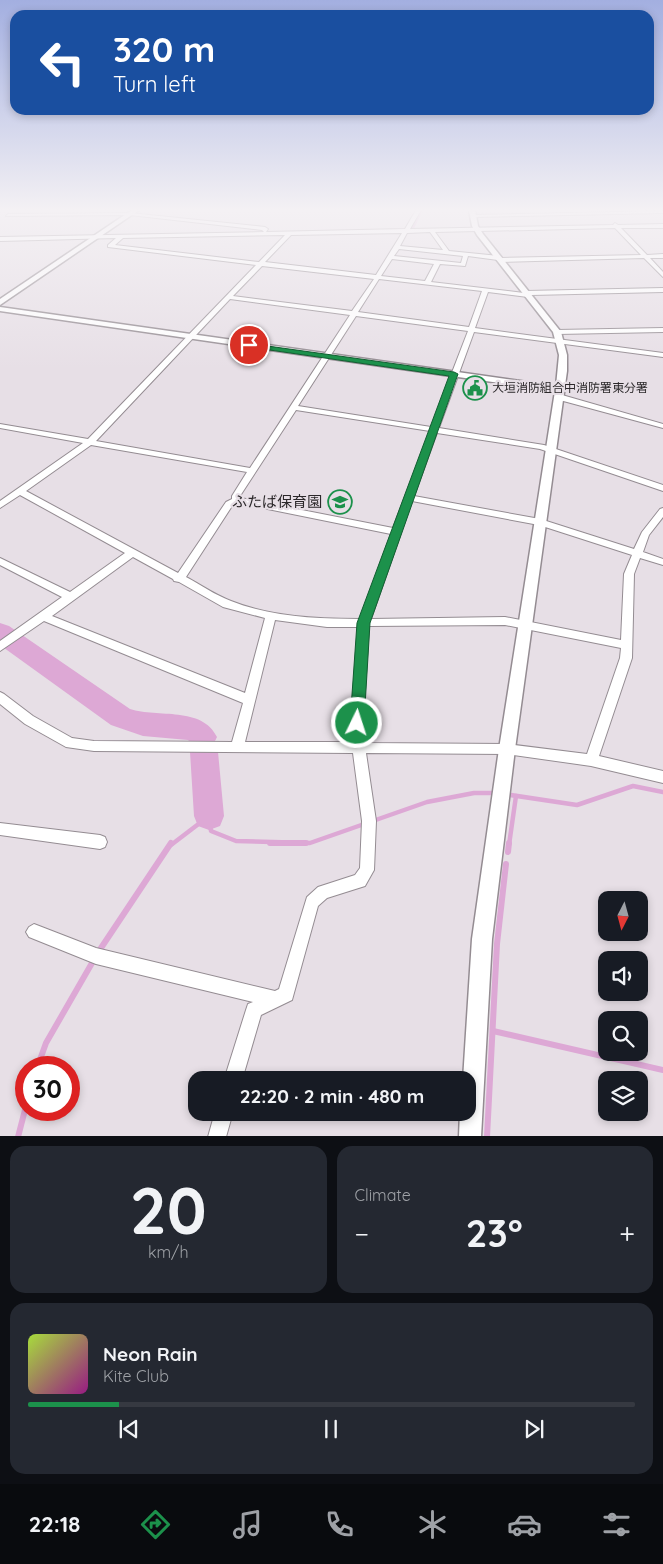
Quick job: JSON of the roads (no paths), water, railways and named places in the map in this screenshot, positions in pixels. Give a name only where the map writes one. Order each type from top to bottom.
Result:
[{"type":"street","points":[[0,303],[58,263]]},
{"type":"street","points":[[254,263],[528,294],[663,290]]},
{"type":"street","points":[[237,500],[236,496],[386,263]]},
{"type":"street","points":[[427,284],[437,263]]},
{"type":"street","points":[[450,263],[462,263]]},
{"type":"street","points":[[470,1136],[482,939],[507,749],[560,393],[563,355],[559,336],[503,263]]},
{"type":"street","points":[[652,263],[663,275]]},
{"type":"street","points":[[0,505],[90,442],[262,264]]},
{"type":"street","points":[[236,1071],[254,1010],[286,994],[312,902],[323,892],[360,881],[366,870],[369,821],[358,748],[357,723],[364,623],[470,328],[486,290]]},
{"type":"street","points":[[230,297],[470,328],[559,336],[663,355]]},
{"type":"street","points":[[0,309],[454,374],[560,393],[663,426]]},
{"type":"street","points":[[559,336],[663,330]]},
{"type":"street","points":[[293,407],[551,450],[663,488]]},
{"type":"street","points":[[0,426],[253,471]]},
{"type":"street","points":[[19,491],[227,604],[271,616],[327,623],[505,620],[627,645]]},
{"type":"street","points":[[409,498],[540,522],[663,562]]},
{"type":"street","points":[[178,579],[185,573],[229,504],[237,500],[396,532]]},
{"type":"street","points":[[591,760],[626,658],[629,574],[645,534],[663,511]]},
{"type":"street","points":[[0,647],[132,553]]},
{"type":"street","points":[[0,560],[70,597]]},
{"type":"street","points":[[42,616],[249,700]]},
{"type":"street","points":[[237,748],[271,616]]},
{"type":"street","points":[[0,697],[30,720],[70,743],[113,747],[507,749],[591,760],[663,777]]},
{"type":"street","points":[[0,829],[100,842]]},
{"type":"street","points":[[34,932],[96,956],[274,999]]},
{"type":"street","points":[[217,1136],[221,1121]]},
{"type":"waterway","points":[[0,632],[121,717],[143,725],[183,727],[198,732],[203,737]]},
{"type":"waterway","points":[[204,752],[209,816]]},
{"type":"waterway","points":[[504,794],[577,805],[633,786],[663,792]]},
{"type":"waterway","points":[[171,845],[209,816],[211,831],[236,841],[310,843],[427,802],[474,793],[497,793]]},
{"type":"waterway","points":[[509,845],[516,796]]},
{"type":"waterway","points":[[101,948],[171,843]]},
{"type":"waterway","points":[[270,843],[306,843]]},
{"type":"waterway","points":[[508,852],[509,843]]},
{"type":"waterway","points":[[487,1136],[497,944],[506,864]]},
{"type":"waterway","points":[[41,1056],[46,1043],[92,963]]},
{"type":"waterway","points":[[493,1031],[663,1070]]},
{"type":"waterway","points":[[18,1136],[22,1121]]},
{"type":"place","name":"大垣消防組合中消防署東分署","points":[[475,388]]},
{"type":"place","name":"ふたば保育園","points":[[340,502]]}]
